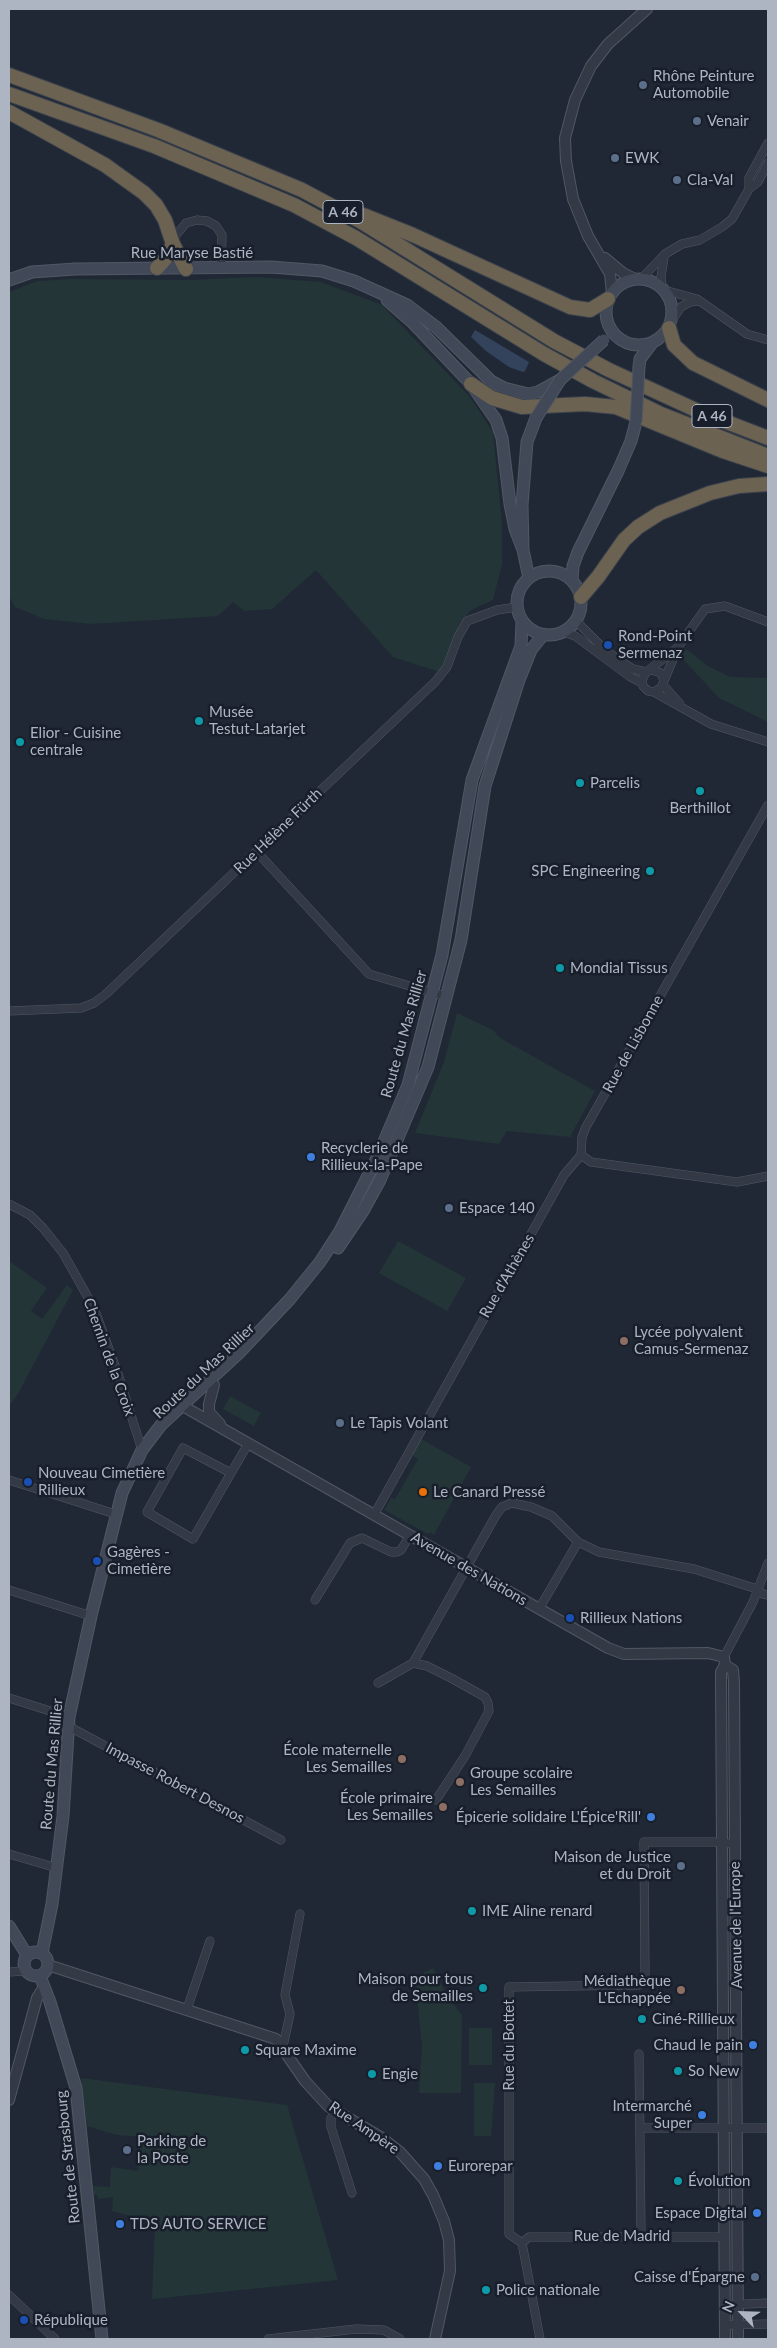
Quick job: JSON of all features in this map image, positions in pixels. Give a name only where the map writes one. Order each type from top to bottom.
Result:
[{"type":"highway","name":"A 46","points":[[9,75],[192,143],[302,190],[360,221],[554,341],[601,366],[698,411],[768,438]]},
{"type":"highway","name":"A 46","points":[[9,94],[154,146],[294,205],[356,238],[544,354],[593,381],[662,414],[768,456]]},
{"type":"highway","points":[[9,112],[105,165],[140,190],[160,211],[172,242],[186,269]]},
{"type":"highway","points":[[302,190],[413,235],[570,307],[590,310],[610,296]]},
{"type":"highway","points":[[157,268],[165,259],[172,242]]},
{"type":"highway","points":[[670,324],[674,345],[693,363],[768,400]]},
{"type":"highway","points":[[471,384],[492,398],[516,406],[534,407],[585,404],[616,407],[723,451],[768,466]]},
{"type":"highway","points":[[581,597],[598,577],[624,540],[638,527],[660,513],[710,493],[739,486],[768,484]]},
{"type":"main road","name":"Rue Maryse Bastié","points":[[9,280],[32,272],[49,270],[157,268],[308,269],[338,275],[407,305],[429,322],[491,381],[516,392],[538,392],[560,380]]},
{"type":"main road","points":[[638,279],[649,280],[663,289],[672,304],[670,324],[661,338],[652,343],[634,345],[624,342],[615,336],[606,318],[610,296],[622,283],[638,279]]},
{"type":"main road","name":"Rue Maryse Bastié","points":[[373,289],[412,322],[471,384],[496,420],[502,438],[510,504],[515,528],[523,550]]},
{"type":"main road","points":[[529,578],[523,550],[523,468],[527,442],[536,418],[560,380],[604,340],[609,327]]},
{"type":"main road","points":[[572,580],[556,571],[537,573],[529,578],[519,591],[517,607],[522,621],[528,627],[543,635],[554,635],[564,632],[576,621],[581,605],[581,597],[572,580],[573,566],[631,441],[636,422],[640,359],[652,343]]},
{"type":"main road","name":"Route du Mas Rillier","points":[[42,1953],[57,1868],[63,1816],[68,1721],[115,1514],[128,1477],[142,1450],[150,1440],[290,1299],[320,1262],[340,1231],[377,1158],[408,1085],[442,955],[472,780],[521,646],[522,621]]},
{"type":"main road","name":"Route du Mas Rillier","points":[[184,1407],[214,1386],[280,1320],[315,1281],[363,1211],[380,1180],[428,1067],[461,940],[485,786],[519,680],[532,650],[543,635]]},
{"type":"main road","points":[[9,1926],[28,1955]]},
{"type":"main road","points":[[34,1952],[42,1953],[48,1965],[45,1972],[40,1976],[32,1976],[25,1971],[24,1962],[28,1955],[34,1952]]},
{"type":"main road","name":"Route de Strasbourg","points":[[40,1976],[76,2088],[102,2339]]},
{"type":"street","points":[[647,9],[608,44],[591,66],[575,100],[565,138],[573,199],[588,236],[598,250],[610,263],[638,279],[665,254],[682,244],[700,240],[732,219],[749,189],[758,182],[768,163]]},
{"type":"street","points":[[749,189],[749,178],[768,143]]},
{"type":"street","points":[[172,242],[186,223],[197,220],[207,221],[216,226],[222,235],[221,268]]},
{"type":"street","points":[[598,250],[610,274],[610,296]]},
{"type":"street","points":[[665,254],[661,267],[663,289],[686,295],[700,302],[747,334],[768,340]]},
{"type":"street","points":[[670,324],[681,307],[690,302],[700,302]]},
{"type":"street","points":[[654,692],[664,683],[678,647],[705,609],[725,606],[768,622]]},
{"type":"street","name":"Rue Hélène Fürth","points":[[9,1011],[81,1008],[94,1003],[106,994],[435,682],[447,667],[458,637],[467,621],[497,610],[517,607]]},
{"type":"street","points":[[576,621],[612,655],[633,669],[658,671],[664,683],[682,707],[694,716]]},
{"type":"street","points":[[564,632],[575,636],[629,676],[642,683],[645,689],[654,692],[694,716],[712,724],[768,742]]},
{"type":"street","points":[[642,683],[648,671],[678,647]]},
{"type":"street","name":"Rue de Lisbonne","points":[[581,1156],[582,1136],[586,1127],[768,805]]},
{"type":"street","points":[[257,852],[369,974],[447,997]]},
{"type":"street","points":[[581,1156],[590,1162],[737,1182],[768,1176]]},
{"type":"street","name":"Rue d'Athènes","points":[[374,1514],[564,1175],[581,1156]]},
{"type":"street","name":"Chemin de la Croix","points":[[9,1204],[30,1215],[43,1228],[62,1253],[94,1308],[118,1374],[142,1450]]},
{"type":"street","name":"Avenue des Nations","points":[[214,1386],[209,1404],[209,1412],[228,1431]]},
{"type":"street","name":"Avenue des Nations","points":[[184,1407],[593,1641],[624,1654],[708,1653],[725,1661]]},
{"type":"street","points":[[231,1473],[183,1448],[147,1512],[193,1539],[248,1444]]},
{"type":"street","points":[[9,1480],[115,1514]]},
{"type":"street","points":[[378,1683],[413,1662],[460,1583],[466,1567],[496,1516],[502,1507],[512,1503],[530,1507],[552,1516],[578,1542],[599,1552],[694,1569],[768,1595]]},
{"type":"street","points":[[315,1600],[350,1543],[362,1538],[391,1552],[397,1552],[401,1550],[410,1535]]},
{"type":"street","points":[[540,1609],[578,1542]]},
{"type":"street","name":"Avenue de l'Europe","points":[[726,2339],[720,1672],[758,1591],[768,1563]]},
{"type":"street","points":[[9,1590],[91,1616]]},
{"type":"street","name":"Avenue de l'Europe","points":[[725,1661],[733,1670],[734,1682],[738,2339]]},
{"type":"street","points":[[413,1662],[427,1666],[451,1678],[485,1697],[488,1703],[489,1711],[451,1779],[436,1800]]},
{"type":"street","name":"Impasse Robert Desnos","points":[[9,1698],[68,1721],[281,1840]]},
{"type":"street","name":"Rue du Bottet","points":[[540,2339],[522,2243],[509,2234],[508,1987],[639,1985],[644,1977],[644,1842],[714,1842],[722,1844]]},
{"type":"street","points":[[722,1844],[735,1844]]},
{"type":"street","points":[[9,1854],[57,1868]]},
{"type":"street","points":[[283,2046],[290,2014],[285,1995],[300,1914]]},
{"type":"street","points":[[187,2009],[210,1941]]},
{"type":"street","name":"Rue Ampère","points":[[48,1965],[271,2037],[283,2046],[305,2081],[336,2111],[382,2138],[400,2152],[424,2179],[443,2217],[449,2240],[450,2271],[435,2339]]},
{"type":"street","points":[[9,1972],[25,1971]]},
{"type":"street","points":[[9,2100],[37,1998],[44,1987]]},
{"type":"street","points":[[639,2054],[641,2236]]},
{"type":"street","points":[[336,2111],[331,2118],[331,2127],[352,2193]]},
{"type":"street","points":[[640,2128],[768,2128]]},
{"type":"street","name":"Rue de Madrid","points":[[522,2243],[529,2236],[724,2237]]},
{"type":"street","points":[[9,2295],[54,2339]]},
{"type":"street","points":[[726,2305],[768,2303]]},
{"type":"street","points":[[725,2325],[768,2324]]},
{"type":"street","points":[[268,2339],[356,2329],[384,2330],[400,2339]]},
{"type":"shaded area","points":[[256,277],[321,282],[382,305],[470,397],[493,432],[502,524],[502,564],[493,600],[471,610],[459,624],[443,673],[393,657],[316,570],[272,609],[244,611],[233,602],[218,616],[91,624],[44,619],[15,607],[9,596],[9,292],[37,281],[71,279],[190,280]]},
{"type":"shaded area","points":[[686,649],[708,666],[730,677],[768,678],[768,722],[719,698],[680,656]]},
{"type":"shaded area","points":[[457,1013],[493,1030],[500,1038],[595,1091],[570,1137],[507,1131],[499,1144],[415,1133],[444,1062]]},
{"type":"shaded area","points":[[398,1241],[466,1278],[447,1311],[379,1273]]},
{"type":"shaded area","points":[[9,1261],[47,1288],[31,1311],[42,1319],[67,1285],[73,1290],[19,1392],[9,1407]]},
{"type":"shaded area","points":[[230,1396],[261,1413],[254,1426],[223,1409]]},
{"type":"shaded area","points":[[421,1439],[471,1467],[434,1535],[430,1532],[428,1534],[384,1510],[391,1498],[395,1499],[418,1459],[412,1455]]},
{"type":"shaded area","points":[[433,1968],[448,1998],[462,2015],[461,2093],[419,2093],[422,2046],[415,1977]]},
{"type":"shaded area","points":[[469,2028],[492,2028],[492,2065],[469,2065]]},
{"type":"shaded area","points":[[81,2078],[287,2105],[338,2280],[152,2299],[155,2223],[112,2211],[113,2197],[98,2199],[97,2195],[94,2195],[93,2186],[110,2187],[111,2167],[138,2171],[141,2137],[117,2135],[87,2126]]},
{"type":"shaded area","points":[[474,2083],[495,2083],[491,2136],[474,2136]]},
{"type":"water","points":[[475,330],[529,362],[525,371],[509,367],[486,351],[471,337]]},
{"type":"place","name":"Rhône Peinture Automobile","points":[[643,85]]},
{"type":"place","name":"Venair","points":[[697,121]]},
{"type":"place","name":"EWK","points":[[615,158]]},
{"type":"place","name":"Cla-Val","points":[[677,180]]},
{"type":"place","name":"Rond-Point Sermenaz","points":[[608,645]]},
{"type":"place","name":"Musée Testut-Latarjet","points":[[199,721]]},
{"type":"place","name":"Elior - Cuisine centrale","points":[[20,742]]},
{"type":"place","name":"Parcelis","points":[[580,783]]},
{"type":"place","name":"Berthillot","points":[[700,791]]},
{"type":"place","name":"SPC Engineering","points":[[650,871]]},
{"type":"place","name":"Mondial Tissus","points":[[560,968]]},
{"type":"place","name":"Recyclerie de Rillieux-la-Pape","points":[[311,1157]]},
{"type":"place","name":"Espace 140","points":[[449,1208]]},
{"type":"place","name":"Lycée polyvalent Camus-Sermenaz","points":[[624,1341]]},
{"type":"place","name":"Le Tapis Volant","points":[[340,1423]]},
{"type":"place","name":"Nouveau Cimetière Rillieux","points":[[28,1482]]},
{"type":"place","name":"Le Canard Pressé","points":[[423,1492]]},
{"type":"place","name":"Gagères - Cimetière","points":[[97,1561]]},
{"type":"place","name":"Rillieux Nations","points":[[570,1618]]},
{"type":"place","name":"École maternelle Les Semailles","points":[[402,1759]]},
{"type":"place","name":"Groupe scolaire Les Semailles","points":[[460,1782]]},
{"type":"place","name":"École primaire Les Semailles","points":[[443,1807]]},
{"type":"place","name":"Épicerie solidaire L'Épice'Rill'","points":[[651,1817]]},
{"type":"place","name":"Maison de Justice et du Droit","points":[[681,1866]]},
{"type":"place","name":"IME Aline renard","points":[[472,1911]]},
{"type":"place","name":"Maison pour tous de Semailles","points":[[483,1988]]},
{"type":"place","name":"Médiathèque L'Echappée","points":[[681,1990]]},
{"type":"place","name":"Ciné-Rillieux","points":[[642,2019]]},
{"type":"place","name":"Chaud le pain","points":[[753,2045]]},
{"type":"place","name":"Square Maxime","points":[[245,2050]]},
{"type":"place","name":"So New","points":[[678,2071]]},
{"type":"place","name":"Engie","points":[[372,2074]]},
{"type":"place","name":"Intermarché Super","points":[[702,2115]]},
{"type":"place","name":"Parking de la Poste","points":[[127,2150]]},
{"type":"place","name":"Eurorepar","points":[[438,2166]]},
{"type":"place","name":"Évolution","points":[[678,2181]]},
{"type":"place","name":"Espace Digital","points":[[757,2213]]},
{"type":"place","name":"TDS AUTO SERVICE","points":[[120,2224]]},
{"type":"place","name":"Caisse d'Épargne","points":[[755,2277]]},
{"type":"place","name":"Police nationale","points":[[486,2290]]},
{"type":"place","name":"République","points":[[24,2320]]}]
